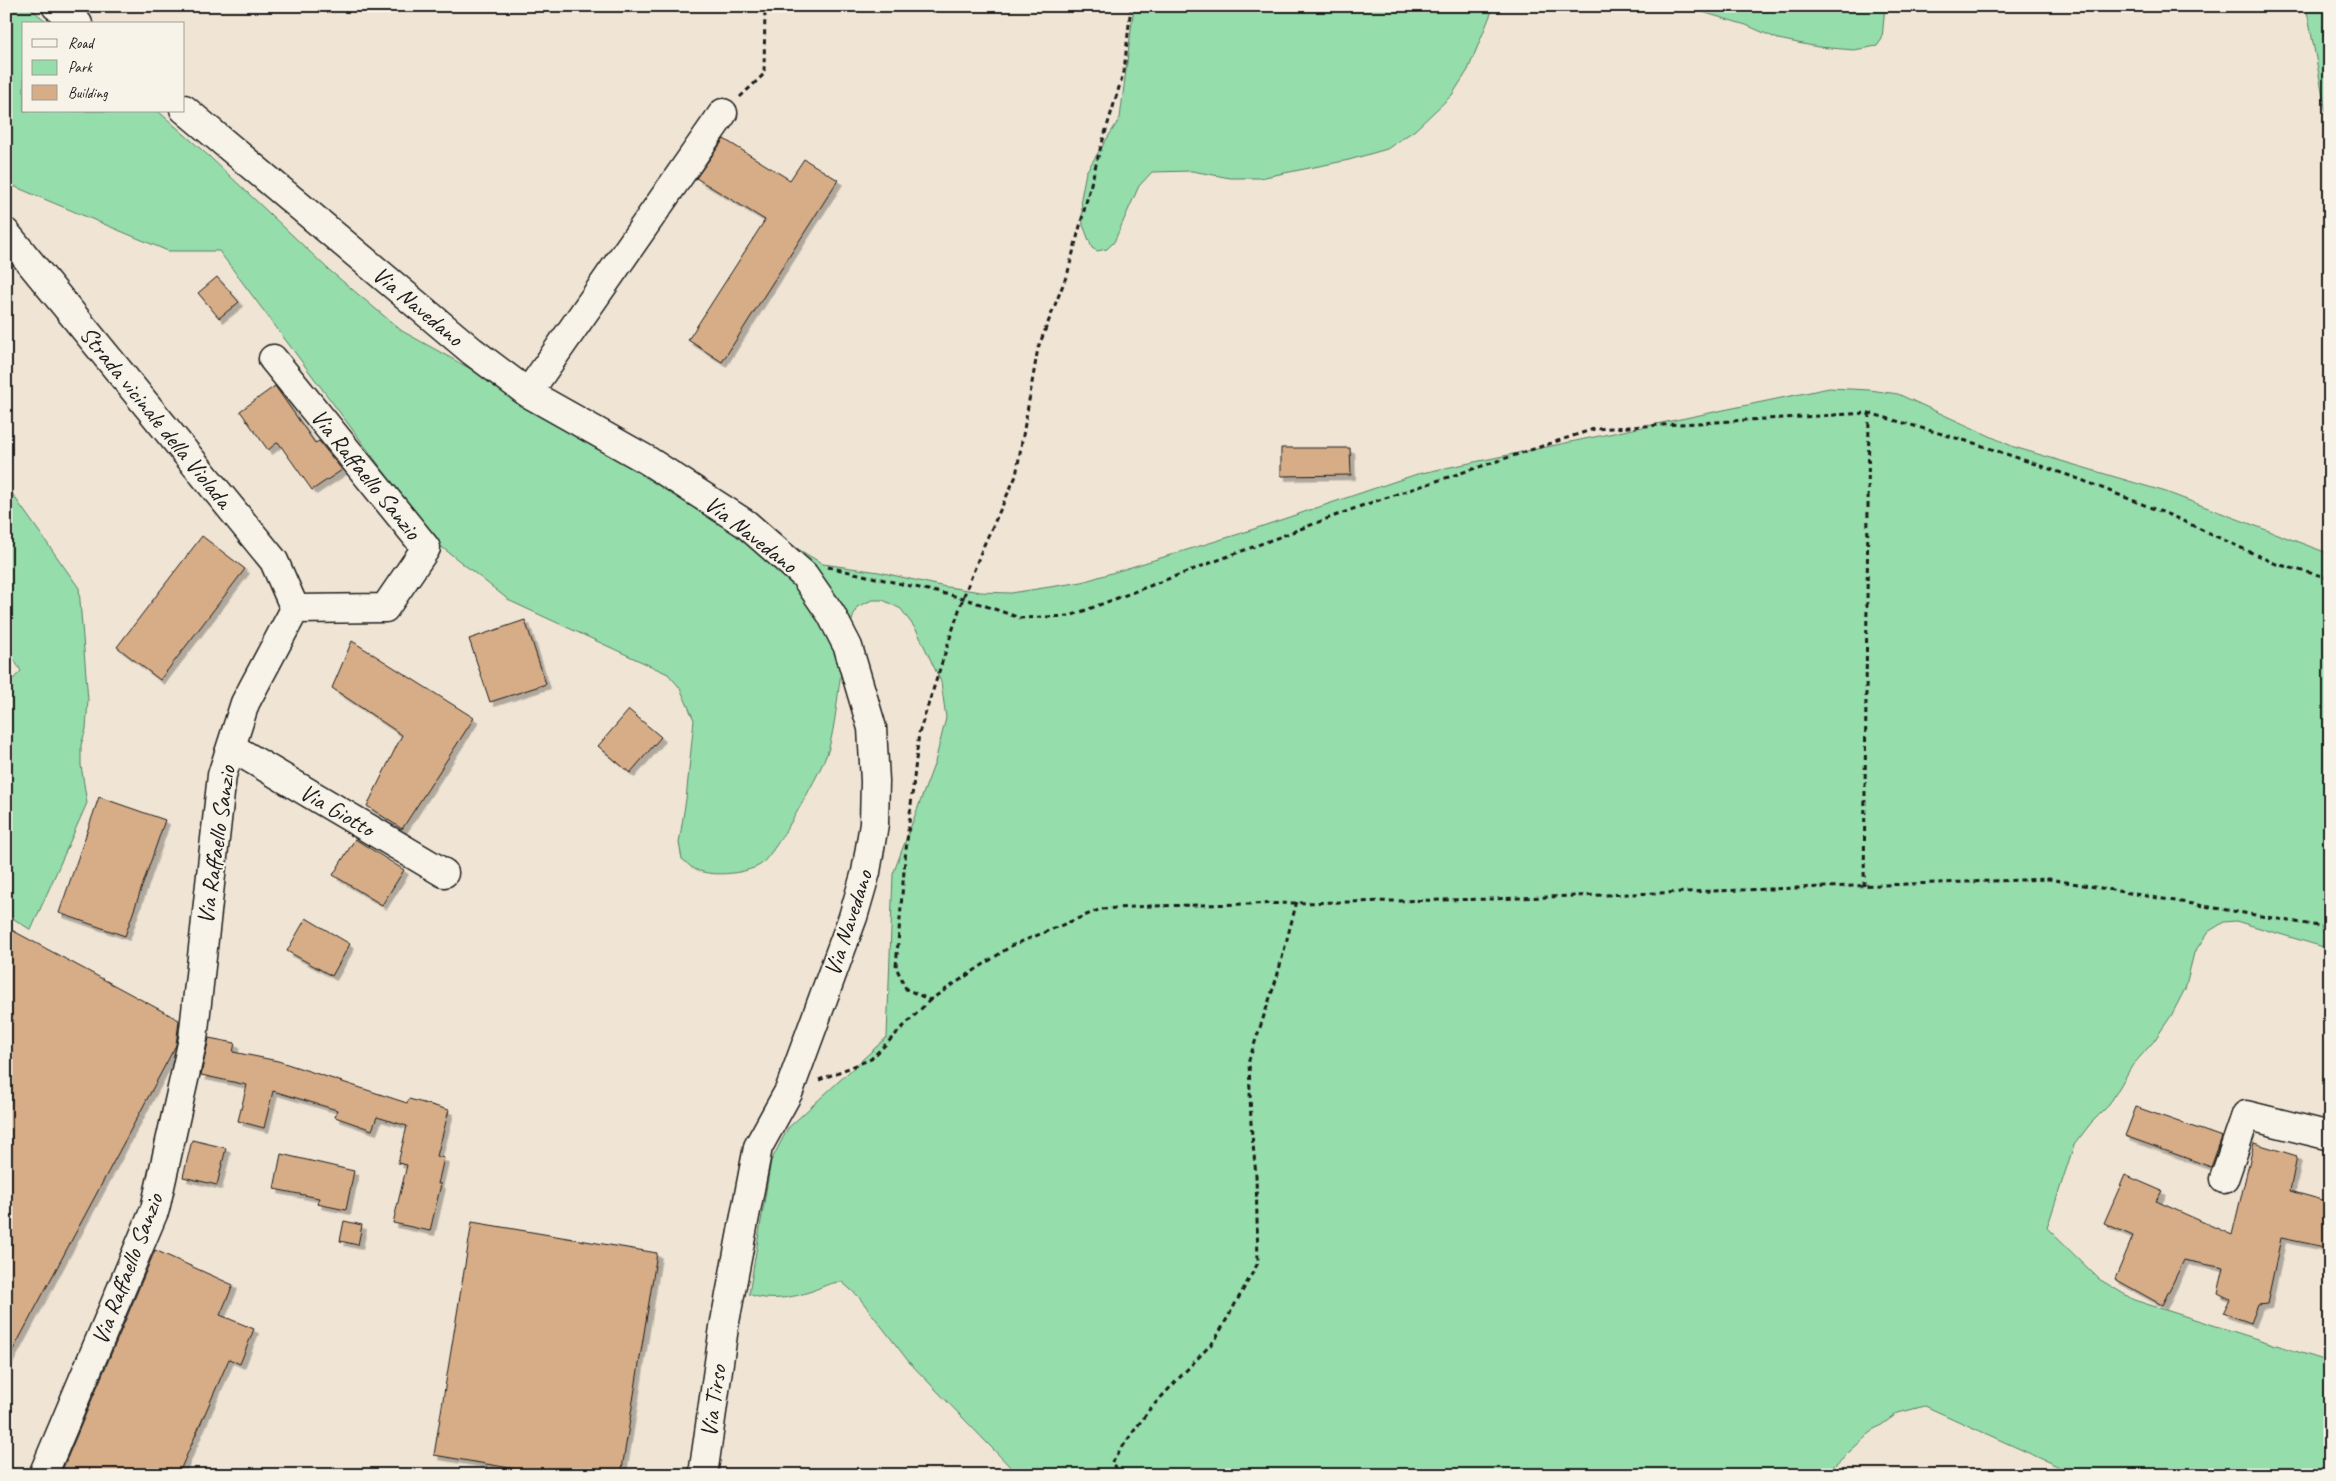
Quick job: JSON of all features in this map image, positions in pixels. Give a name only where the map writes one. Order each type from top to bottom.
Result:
[{"type":"street","points":[[56,6],[76,22]]},
{"type":"street","name":"Via Navedano","points":[[185,110],[465,345],[528,393],[646,460],[746,524],[804,575],[831,614],[848,647],[872,728],[876,782],[874,824],[866,872],[853,918],[789,1091],[758,1148],[724,1327]]},
{"type":"street","points":[[528,393],[723,113]]},
{"type":"street","name":"Strada vicinale della Violada","points":[[6,233],[274,561],[294,609]]},
{"type":"street","name":"Via Raffaello Sanzio","points":[[43,1475],[155,1209],[193,1039],[222,775],[245,703],[294,609],[385,608],[426,548],[273,360]]},
{"type":"street","name":"Via Giotto","points":[[231,747],[444,873]]},
{"type":"street","points":[[2224,1179],[2246,1116],[2330,1136]]},
{"type":"street","name":"Via Tirso","points":[[703,1475],[724,1327]]},
{"type":"path","points":[[723,113],[764,74],[765,6]]},
{"type":"path","points":[[930,1000],[906,989],[896,966],[904,859],[919,733],[963,598],[983,547],[1016,476],[1038,348],[1068,272],[1099,152],[1124,71],[1131,6]]},
{"type":"path","points":[[1864,886],[1869,413]]},
{"type":"path","points":[[804,575],[826,566],[963,598],[1020,618],[1070,616],[1361,506],[1594,429],[1869,413],[1977,444],[2079,479],[2172,516],[2276,564],[2330,578]]},
{"type":"path","points":[[789,1091],[871,1059],[930,1000],[1011,946],[1101,909],[1297,902],[1501,898],[2049,879],[2330,928]]},
{"type":"path","points":[[1123,1475],[1111,1463],[1148,1410],[1215,1340],[1258,1263],[1256,1174],[1251,1124],[1249,1060],[1277,977],[1297,902]]},
{"type":"green space","points":[[6,6],[27,6],[47,22],[22,22],[22,112],[159,112],[211,158],[328,269],[402,331],[478,373],[653,462],[823,564],[879,572],[941,586],[981,592],[1011,593],[1082,582],[1239,534],[1417,474],[1829,388],[1870,390],[1898,394],[2014,447],[2166,492],[2330,554],[2330,949],[2236,921],[2224,922],[2208,932],[2194,953],[2185,989],[2171,1016],[2154,1041],[2132,1066],[2109,1105],[2091,1123],[2074,1145],[2047,1228],[2099,1279],[2134,1300],[2330,1362],[2330,1475],[2077,1475],[1925,1406],[1898,1413],[1869,1434],[1824,1475],[1018,1475],[909,1362],[858,1296],[842,1282],[788,1297],[764,1298],[749,1294],[771,1161],[788,1128],[887,1037],[893,874],[935,762],[946,718],[941,682],[917,631],[901,609],[883,600],[872,600],[857,607],[846,641],[829,748],[798,810],[767,858],[760,865],[736,873],[717,874],[700,871],[682,859],[679,843],[686,799],[694,720],[680,688],[668,674],[510,601],[438,544],[219,251],[168,251],[6,183]]},
{"type":"green space","points":[[1134,6],[1494,6],[1468,70],[1452,95],[1415,130],[1387,149],[1349,160],[1260,178],[1230,178],[1192,171],[1152,172],[1139,186],[1114,242],[1107,249],[1097,251],[1092,248],[1083,225],[1081,198],[1086,172],[1120,118]]},
{"type":"green space","points":[[1682,6],[1885,6],[1882,39],[1877,46],[1854,50],[1818,47],[1778,39],[1746,25]]},
{"type":"green space","points":[[2306,6],[2330,6],[2330,133]]},
{"type":"green space","points":[[6,485],[79,588],[88,700],[86,729],[81,745],[81,765],[87,803],[31,930],[6,914],[6,686],[21,671],[6,647]]},
{"type":"building","points":[[724,139],[790,180],[804,159],[838,180],[722,362],[688,340],[765,220],[696,178]]},
{"type":"building","points":[[217,277],[239,302],[219,318],[198,293]]},
{"type":"building","points":[[275,386],[315,443],[319,441],[342,470],[312,490],[278,442],[268,450],[240,411]]},
{"type":"building","points":[[1281,448],[1350,448],[1351,475],[1281,476]]},
{"type":"building","points":[[202,536],[245,569],[160,680],[117,647]]},
{"type":"building","points":[[525,620],[546,684],[490,702],[469,639]]},
{"type":"building","points":[[352,641],[474,718],[402,829],[367,806],[402,735],[332,688]]},
{"type":"building","points":[[629,710],[661,737],[630,773],[598,746]]},
{"type":"building","points":[[99,797],[165,820],[125,936],[59,913]]},
{"type":"building","points":[[355,839],[404,870],[382,905],[333,875]]},
{"type":"building","points":[[306,918],[350,944],[332,976],[287,951]]},
{"type":"building","points":[[6,927],[179,1020],[176,1045],[6,1363]]},
{"type":"building","points":[[209,1038],[235,1043],[233,1052],[278,1061],[407,1103],[409,1099],[449,1110],[437,1156],[444,1158],[438,1184],[441,1184],[430,1231],[393,1223],[407,1165],[398,1163],[407,1126],[377,1117],[372,1130],[335,1117],[337,1110],[273,1091],[264,1128],[238,1121],[247,1085],[201,1075]]},
{"type":"building","points":[[2136,1107],[2222,1137],[2211,1167],[2125,1136]]},
{"type":"building","points":[[192,1140],[226,1148],[217,1185],[183,1177]]},
{"type":"building","points":[[2254,1143],[2297,1156],[2290,1191],[2330,1202],[2330,1248],[2281,1238],[2267,1304],[2258,1305],[2251,1323],[2223,1313],[2230,1299],[2218,1293],[2224,1268],[2184,1260],[2162,1305],[2115,1279],[2133,1236],[2104,1223],[2125,1175],[2162,1191],[2156,1201],[2232,1235]]},
{"type":"building","points":[[281,1154],[354,1171],[346,1210],[317,1204],[319,1198],[274,1189]]},
{"type":"building","points":[[344,1221],[362,1225],[358,1245],[340,1241]]},
{"type":"building","points":[[472,1222],[657,1253],[621,1475],[550,1475],[434,1455]]},
{"type":"building","points":[[155,1250],[233,1285],[220,1315],[254,1329],[240,1364],[229,1359],[178,1475],[60,1475]]}]
